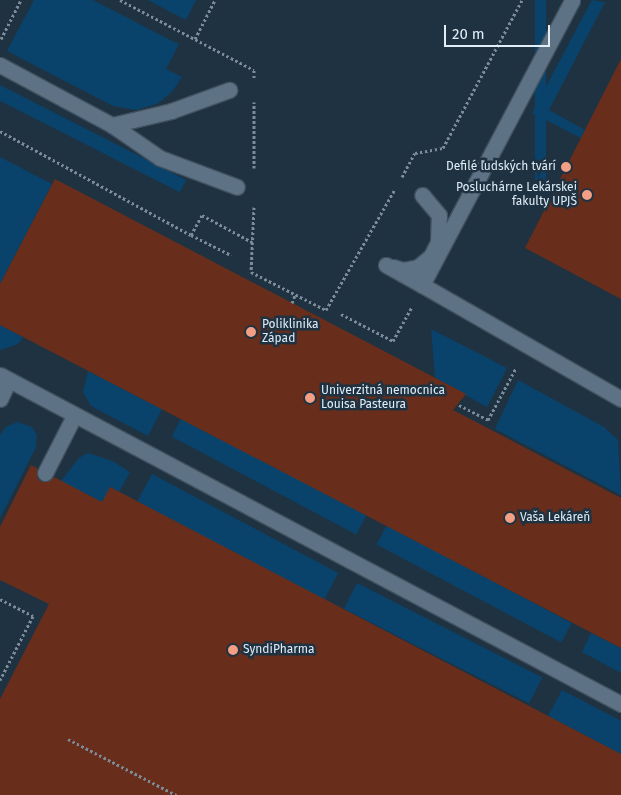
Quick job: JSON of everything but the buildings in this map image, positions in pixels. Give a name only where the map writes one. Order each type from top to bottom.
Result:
[{"type":"lane","points":[[422,285],[572,0]]},
{"type":"lane","points":[[0,65],[112,125],[160,158],[237,187]]},
{"type":"lane","points":[[112,125],[171,112],[229,90]]},
{"type":"lane","points":[[460,215],[422,195],[439,215],[438,242],[431,256],[418,267],[403,270],[386,265],[621,399]]},
{"type":"lane","points":[[0,400],[5,378],[621,704]]},
{"type":"lane","points":[[46,473],[74,416]]},
{"type":"path","points":[[0,42],[21,0]]},
{"type":"path","points":[[120,0],[254,70],[254,89]]},
{"type":"path","points":[[195,39],[215,0]]},
{"type":"path","points":[[254,205],[251,272],[326,310],[416,153],[443,148],[522,0]]},
{"type":"path","points":[[254,98],[254,176]]},
{"type":"path","points":[[0,131],[191,235],[232,255]]},
{"type":"path","points":[[191,235],[202,215],[252,242]]},
{"type":"path","points":[[341,314],[393,341],[422,285]]},
{"type":"path","points":[[292,303],[295,295]]},
{"type":"path","points":[[459,405],[488,420],[528,345]]},
{"type":"path","points":[[0,599],[33,616],[0,680]]},
{"type":"path","points":[[68,740],[176,795]]},
{"type":"shaded area","points":[[34,0],[93,0],[179,44],[166,69],[182,77],[172,92],[157,104],[136,110],[113,106],[7,51]]},
{"type":"shaded area","points":[[148,0],[196,0],[186,20]]},
{"type":"shaded area","points":[[535,0],[546,0],[546,180],[535,180]]},
{"type":"shaded area","points":[[592,0],[605,2],[549,110],[585,130],[581,138],[532,113]]},
{"type":"shaded area","points":[[0,85],[186,180],[180,192],[0,101]]},
{"type":"shaded area","points":[[0,157],[52,184],[0,284]]},
{"type":"shaded area","points":[[0,325],[23,337],[18,344],[0,350]]},
{"type":"shaded area","points":[[431,329],[507,368],[487,407],[435,378]]},
{"type":"shaded area","points":[[88,371],[162,409],[148,436],[91,406],[83,392]]},
{"type":"shaded area","points":[[518,380],[604,427],[618,440],[621,495],[495,429]]},
{"type":"shaded area","points":[[182,417],[367,515],[356,535],[172,436]]},
{"type":"shaded area","points":[[17,422],[32,427],[37,435],[36,447],[0,518],[0,435],[6,427]]},
{"type":"shaded area","points":[[88,453],[112,461],[130,472],[119,492],[95,517],[61,481],[79,458]]},
{"type":"shaded area","points":[[152,474],[338,573],[324,600],[137,501]]},
{"type":"shaded area","points":[[387,525],[572,623],[561,643],[377,544]]},
{"type":"shaded area","points":[[357,583],[542,677],[529,703],[344,609]]},
{"type":"shaded area","points":[[591,633],[621,648],[621,673],[582,652]]},
{"type":"shaded area","points":[[562,690],[621,721],[621,754],[548,716]]},
{"type":"place","name":"Defilé ľudských tvárí","points":[[566,167]]},
{"type":"place","name":"Posluchárne Lekárskej fakulty UPJŠ","points":[[587,195]]},
{"type":"place","name":"Poliklinika Západ","points":[[251,332]]},
{"type":"place","name":"Univerzitná nemocnica Louisa Pasteura","points":[[310,398]]},
{"type":"place","name":"Vaša Lekáreň","points":[[510,518]]},
{"type":"place","name":"SyndiPharma","points":[[233,650]]}]
